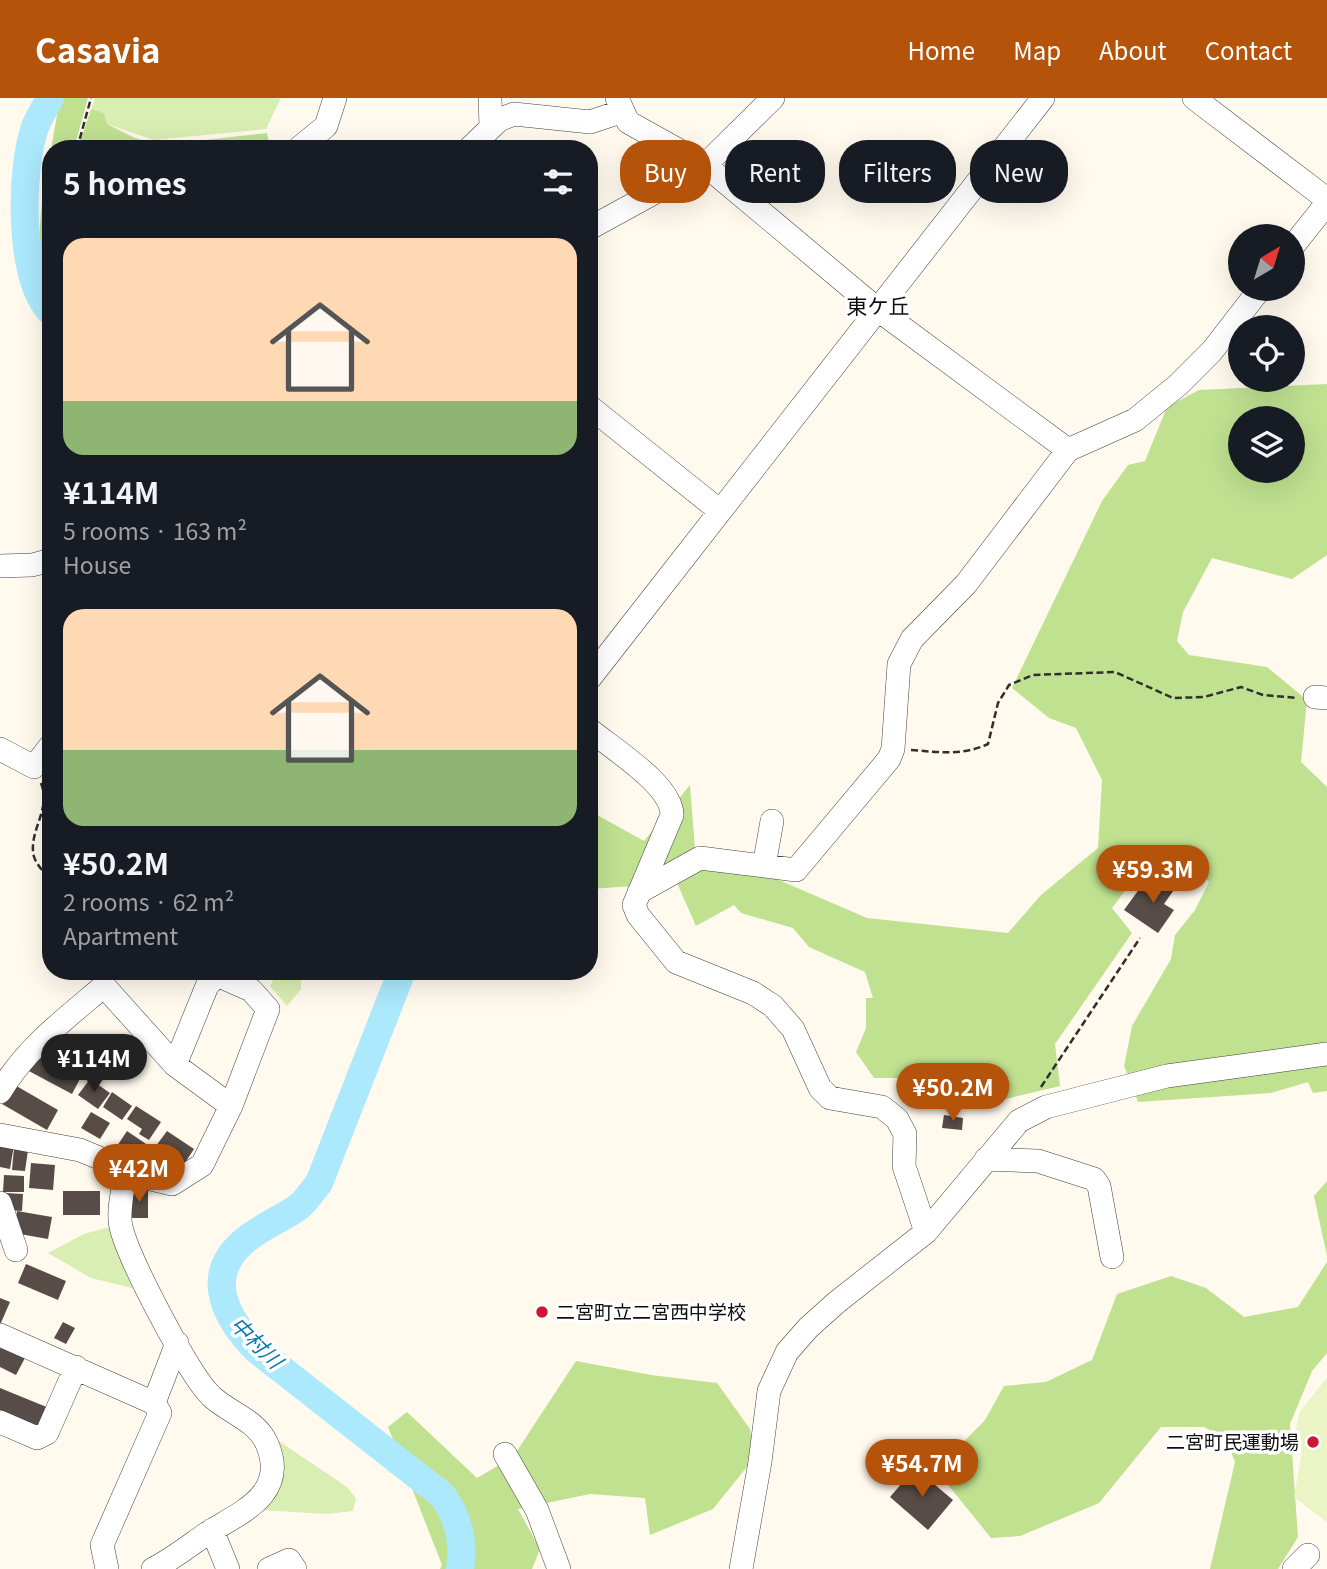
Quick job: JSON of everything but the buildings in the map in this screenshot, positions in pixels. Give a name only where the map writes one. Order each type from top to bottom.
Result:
[{"type":"street","points":[[309,140],[326,126],[335,98]]},
{"type":"street","points":[[490,98],[491,127]]},
{"type":"street","points":[[711,159],[772,98]]},
{"type":"street","points":[[598,668],[1044,98]]},
{"type":"street","points":[[1194,98],[1324,197],[1324,207],[1306,230]]},
{"type":"street","points":[[478,140],[491,127],[514,114],[590,122],[620,104],[628,122],[660,140]]},
{"type":"street","points":[[711,170],[877,309],[1068,450]]},
{"type":"street","points":[[598,224],[636,203]]},
{"type":"street","points":[[639,891],[700,858],[796,870],[887,762],[893,749],[899,664],[912,639],[966,584],[1068,450],[1135,420],[1178,385],[1212,351],[1252,301]]},
{"type":"street","points":[[598,413],[720,511]]},
{"type":"street","points":[[3,572],[42,562]]},
{"type":"street","points":[[598,737],[660,788],[671,801],[672,815],[634,905],[638,915],[676,962],[753,993],[782,1015],[793,1029],[820,1088],[830,1098],[882,1107],[897,1119],[905,1134],[904,1166],[926,1231]]},
{"type":"street","points":[[0,749],[34,767],[42,757]]},
{"type":"street","points":[[764,866],[773,821]]},
{"type":"street","points":[[175,1065],[207,986],[212,980]]},
{"type":"street","points":[[0,1135],[80,1150],[172,1184],[202,1165],[231,1106],[268,1009],[251,990],[228,980]]},
{"type":"street","points":[[0,1092],[15,1068],[42,1038],[104,986],[175,1065],[231,1106]]},
{"type":"street","points":[[741,1569],[761,1462],[769,1391],[787,1352],[808,1328],[926,1231],[1019,1121],[1046,1107],[1167,1076],[1327,1054]]},
{"type":"street","points":[[986,1159],[1038,1161],[1094,1179],[1099,1186],[1112,1257]]},
{"type":"street","points":[[126,1169],[120,1225],[131,1256],[177,1343],[211,1396],[255,1427],[267,1444],[272,1470],[267,1488],[254,1506],[155,1569]]},
{"type":"street","points":[[0,1203],[16,1250]]},
{"type":"street","points":[[0,1335],[154,1404],[160,1413],[102,1545],[107,1569]]},
{"type":"street","points":[[154,1404],[177,1343]]},
{"type":"street","points":[[0,1423],[37,1438],[47,1433],[76,1367]]},
{"type":"street","points":[[505,1454],[537,1510],[559,1569]]},
{"type":"street","points":[[212,1531],[228,1569]]},
{"type":"street","points":[[269,1569],[289,1560],[295,1569]]},
{"type":"path","points":[[79,140],[90,98]]},
{"type":"path","points":[[893,749],[948,754],[975,750],[988,744],[998,703],[1009,685],[1033,675],[1115,673],[1173,698],[1205,696],[1241,687],[1263,695],[1321,697]]},
{"type":"path","points":[[34,767],[42,786]]},
{"type":"path","points":[[42,813],[33,851],[36,862],[42,869]]},
{"type":"path","points":[[1019,1121],[1140,939]]},
{"type":"green space","points":[[60,98],[88,98],[76,140],[53,140]]},
{"type":"green space","points":[[95,98],[281,98],[266,129],[154,140],[107,124],[104,113],[91,109]]},
{"type":"green space","points":[[91,109],[104,113],[107,124],[142,140],[81,140]]},
{"type":"green space","points":[[267,133],[268,140],[205,140]]},
{"type":"green space","points":[[42,206],[42,253],[40,232]]},
{"type":"green space","points":[[1327,384],[1327,555],[1292,579],[1212,558],[1183,612],[1177,641],[1189,655],[1267,667],[1307,700],[1301,762],[1327,787],[1327,1091],[1313,1093],[1308,1082],[1271,1093],[1138,1102],[1124,1066],[1132,1026],[1171,959],[1175,935],[1195,910],[1209,882],[1187,859],[1167,851],[1143,867],[1112,908],[1132,933],[1055,1044],[1060,1086],[1006,1099],[943,1078],[874,1078],[856,1052],[866,1028],[866,998],[873,998],[865,972],[809,947],[793,928],[741,913],[734,905],[696,926],[677,883],[598,888],[598,815],[644,841],[690,785],[695,850],[753,869],[867,918],[1008,933],[1041,895],[1098,848],[1102,780],[1076,728],[1049,718],[1012,688],[1102,501],[1128,465],[1145,461],[1167,407],[1199,390],[1305,392],[1305,385]]},
{"type":"green space","points":[[273,980],[301,980],[301,989],[287,1006],[270,986]]},
{"type":"green space","points":[[1327,1181],[1327,1256],[1314,1196]]},
{"type":"green space","points":[[116,1225],[140,1290],[91,1278],[48,1253],[84,1234]]},
{"type":"green space","points":[[1327,1262],[1327,1353],[1312,1371],[1290,1424],[1298,1537],[1278,1569],[1210,1569],[1235,1462],[1226,1439],[1204,1427],[1161,1427],[1099,1503],[1020,1536],[991,1538],[936,1470],[985,1420],[1004,1386],[1046,1382],[1092,1360],[1117,1294],[1171,1276],[1206,1288],[1244,1317],[1298,1307]]},
{"type":"green space","points":[[576,1361],[651,1375],[717,1383],[750,1429],[754,1458],[713,1509],[650,1535],[645,1498],[590,1494],[518,1509],[540,1549],[532,1569],[440,1569],[442,1565],[388,1427],[407,1412],[477,1478],[513,1457]]},
{"type":"green space","name":"二宮町民運動場","points":[[1327,1378],[1327,1522],[1294,1497],[1302,1452],[1295,1433],[1300,1411]]},
{"type":"green space","points":[[273,1437],[347,1487],[356,1498],[353,1511],[327,1514],[261,1510]]},
{"type":"waterway","name":"中村川","points":[[42,299],[32,275],[27,250],[25,195],[30,146],[35,127],[50,98]]},
{"type":"waterway","name":"中村川","points":[[398,980],[319,1183],[300,1206],[242,1243],[230,1256],[222,1284],[229,1312],[257,1350],[442,1495],[458,1530],[460,1569]]},
{"type":"place","name":"二宮町立二宮西中学校","points":[[542,1312]]},
{"type":"place","name":"二宮町民運動場","points":[[1313,1442]]},
{"type":"district","name":"東ケ丘","points":[[878,307]]}]
